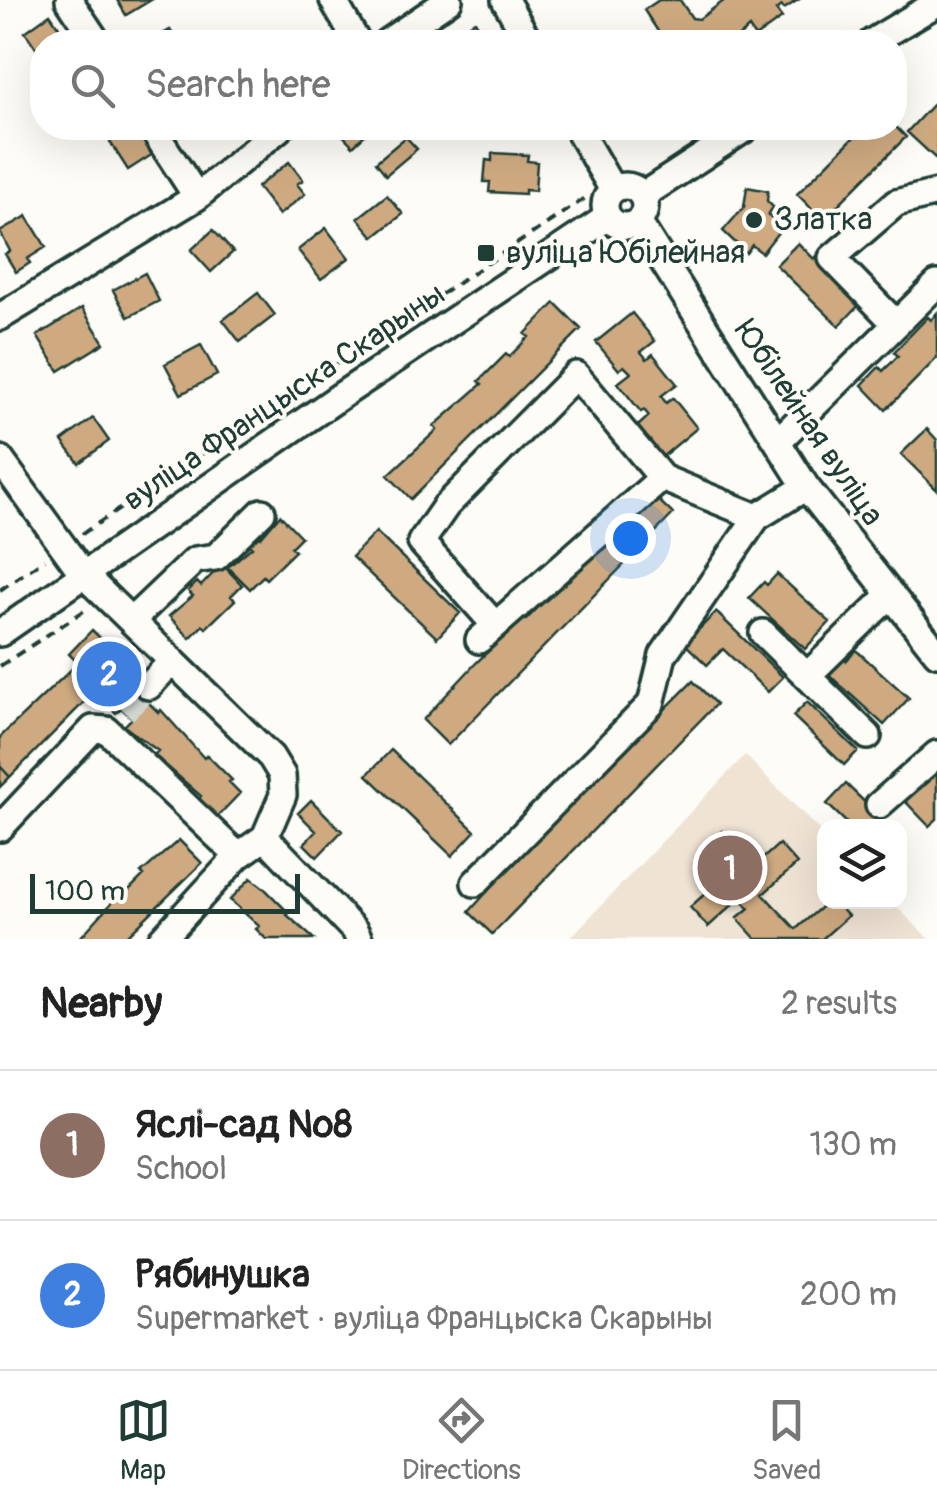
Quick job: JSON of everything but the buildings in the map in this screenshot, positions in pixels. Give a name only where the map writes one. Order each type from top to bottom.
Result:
[{"type":"street","points":[[69,0],[89,30]]},
{"type":"street","points":[[333,0],[351,30]]},
{"type":"street","points":[[405,30],[449,0]]},
{"type":"street","points":[[505,0],[522,30]]},
{"type":"street","points":[[882,30],[898,10],[937,3]]},
{"type":"street","points":[[160,140],[196,197]]},
{"type":"street","points":[[3,309],[196,197],[265,140]]},
{"type":"street","points":[[584,140],[611,186]]},
{"type":"street","points":[[611,186],[605,201],[608,217],[623,226],[730,140]]},
{"type":"street","points":[[611,186],[626,186],[640,209]]},
{"type":"street","points":[[896,324],[832,258],[896,203],[937,192]]},
{"type":"street","name":"Юбілейная вуліца","points":[[640,209],[806,487],[937,653]]},
{"type":"street","name":"вуліца Францыска Скарыны","points":[[0,634],[608,217]]},
{"type":"street","points":[[778,441],[937,284]]},
{"type":"street","points":[[662,478],[487,632],[421,542],[446,506],[576,376],[662,478],[756,518]]},
{"type":"street","points":[[0,458],[83,574],[270,757],[282,775],[284,795],[265,837],[238,856],[162,939]]},
{"type":"street","points":[[475,882],[651,704],[663,656],[756,518],[806,487]]},
{"type":"street","points":[[131,621],[196,560],[216,557],[262,512]]},
{"type":"street","points":[[808,675],[890,594]]},
{"type":"street","points":[[764,633],[868,736]]},
{"type":"street","points":[[148,686],[172,661]]},
{"type":"street","points":[[0,828],[93,729],[116,720],[238,856]]},
{"type":"street","points":[[879,805],[937,754]]},
{"type":"street","points":[[265,837],[359,939]]},
{"type":"path","points":[[0,590],[611,186]]},
{"type":"path","points":[[0,666],[106,597]]},
{"type":"shaded area","points":[[745,755],[817,828],[817,909],[899,909],[929,939],[569,939]]},
{"type":"tunnel","points":[[124,711],[149,686]]},
{"type":"place","name":"Златка","points":[[754,220]]},
{"type":"place","name":"вуліца Юбілейная","points":[[486,253]]},
{"type":"place","name":"Рябинушка","points":[[109,674]]},
{"type":"place","name":"Яслі-сад №8","points":[[730,868]]}]
